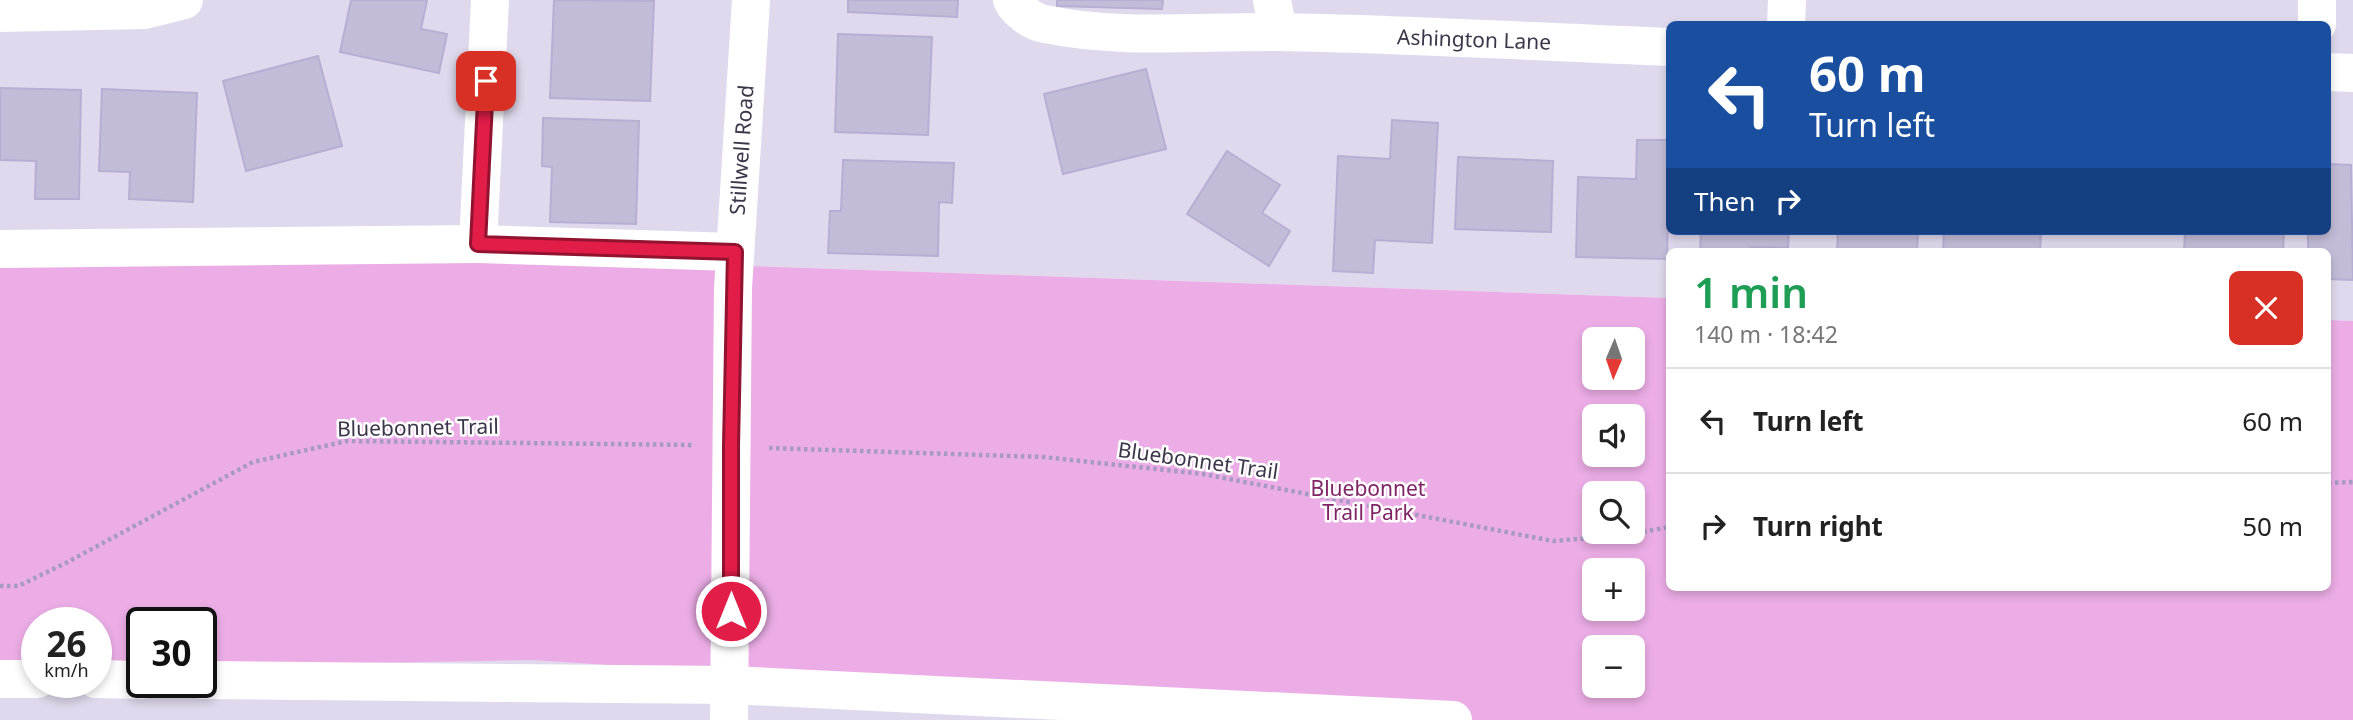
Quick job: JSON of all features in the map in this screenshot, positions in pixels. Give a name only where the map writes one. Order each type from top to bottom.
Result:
[{"type":"street","points":[[0,13],[144,10],[184,0]]},
{"type":"street","points":[[478,244],[490,0]]},
{"type":"street","name":"Stillwell Road","points":[[729,703],[735,252],[751,0]]},
{"type":"street","name":"Ashington Lane","points":[[1012,0],[1016,8],[1041,24],[1082,31],[1167,33],[1275,16],[1666,47]]},
{"type":"street","points":[[1786,21],[1787,0]]},
{"type":"street","points":[[2317,0],[2317,21]]},
{"type":"street","points":[[2331,72],[2353,73]]},
{"type":"street","points":[[0,249],[478,244],[735,252]]},
{"type":"street","points":[[0,679],[21,678]]},
{"type":"street","points":[[217,681],[729,703],[1454,720]]},
{"type":"path","name":"Bluebonnet Trail","points":[[0,586],[18,586],[64,564],[253,463],[347,441],[701,445]]},
{"type":"path","name":"Bluebonnet Trail","points":[[759,447],[1043,457],[1203,474],[1553,541],[1625,535],[1666,528]]},
{"type":"path","points":[[2331,483],[2353,482]]},
{"type":"shaded area","points":[[0,0],[2353,0],[2353,321],[2331,320],[2331,248],[1666,248],[1666,298],[463,256],[0,263]]},
{"type":"shaded area","points":[[531,660],[1453,720],[0,720],[0,670],[21,677],[21,698],[112,698],[112,682],[126,682],[126,698],[217,698],[217,666]]},
{"type":"green space","name":"Bluebonnet Trail Park","points":[[463,256],[1666,298],[1666,591],[2331,591],[2331,320],[2353,321],[2353,720],[1445,720],[531,660],[217,666],[217,607],[126,607],[126,667],[112,668],[112,607],[21,607],[21,670],[0,670],[0,263]]},
{"type":"building","points":[[351,0],[427,0],[421,29],[447,34],[439,73],[340,52]]},
{"type":"building","points":[[554,0],[654,1],[650,101],[550,98]]},
{"type":"building","points":[[848,0],[958,0],[957,17],[848,12]]},
{"type":"building","points":[[1057,0],[1163,0],[1162,9],[1057,6]]},
{"type":"building","points":[[838,34],[932,37],[928,135],[835,132]]},
{"type":"building","points":[[318,56],[342,146],[246,171],[223,81]]},
{"type":"building","points":[[1146,69],[1166,149],[1063,174],[1044,94]]},
{"type":"building","points":[[0,88],[81,90],[79,199],[35,199],[36,161],[0,160]]},
{"type":"building","points":[[102,89],[197,93],[193,202],[129,199],[130,172],[99,171]]},
{"type":"building","points":[[543,118],[639,121],[636,224],[550,222],[552,167],[542,166]]},
{"type":"building","points":[[1392,120],[1438,123],[1432,243],[1375,240],[1373,273],[1333,271],[1338,156],[1390,159]]},
{"type":"building","points":[[1637,140],[1666,140],[1666,259],[1576,257],[1578,177],[1636,179]]},
{"type":"building","points":[[1227,151],[1280,185],[1262,213],[1290,231],[1269,266],[1187,214]]},
{"type":"building","points":[[1458,157],[1553,161],[1551,232],[1455,229]]},
{"type":"building","points":[[843,160],[954,163],[952,203],[939,202],[938,256],[828,253],[830,211],[841,211]]},
{"type":"building","points":[[2331,164],[2351,165],[2353,280],[2331,279],[2331,248],[2308,248],[2308,235],[2331,235]]},
{"type":"building","points":[[1701,235],[1789,235],[1788,248],[1700,248]]},
{"type":"building","points":[[1838,235],[1918,235],[1917,248],[1837,248]]},
{"type":"building","points":[[1944,235],[2041,235],[2040,248],[1943,248]]},
{"type":"building","points":[[2185,235],[2284,235],[2283,248],[2184,248]]},
{"type":"route","points":[[486,81],[478,244],[735,252],[731,611]]}]
